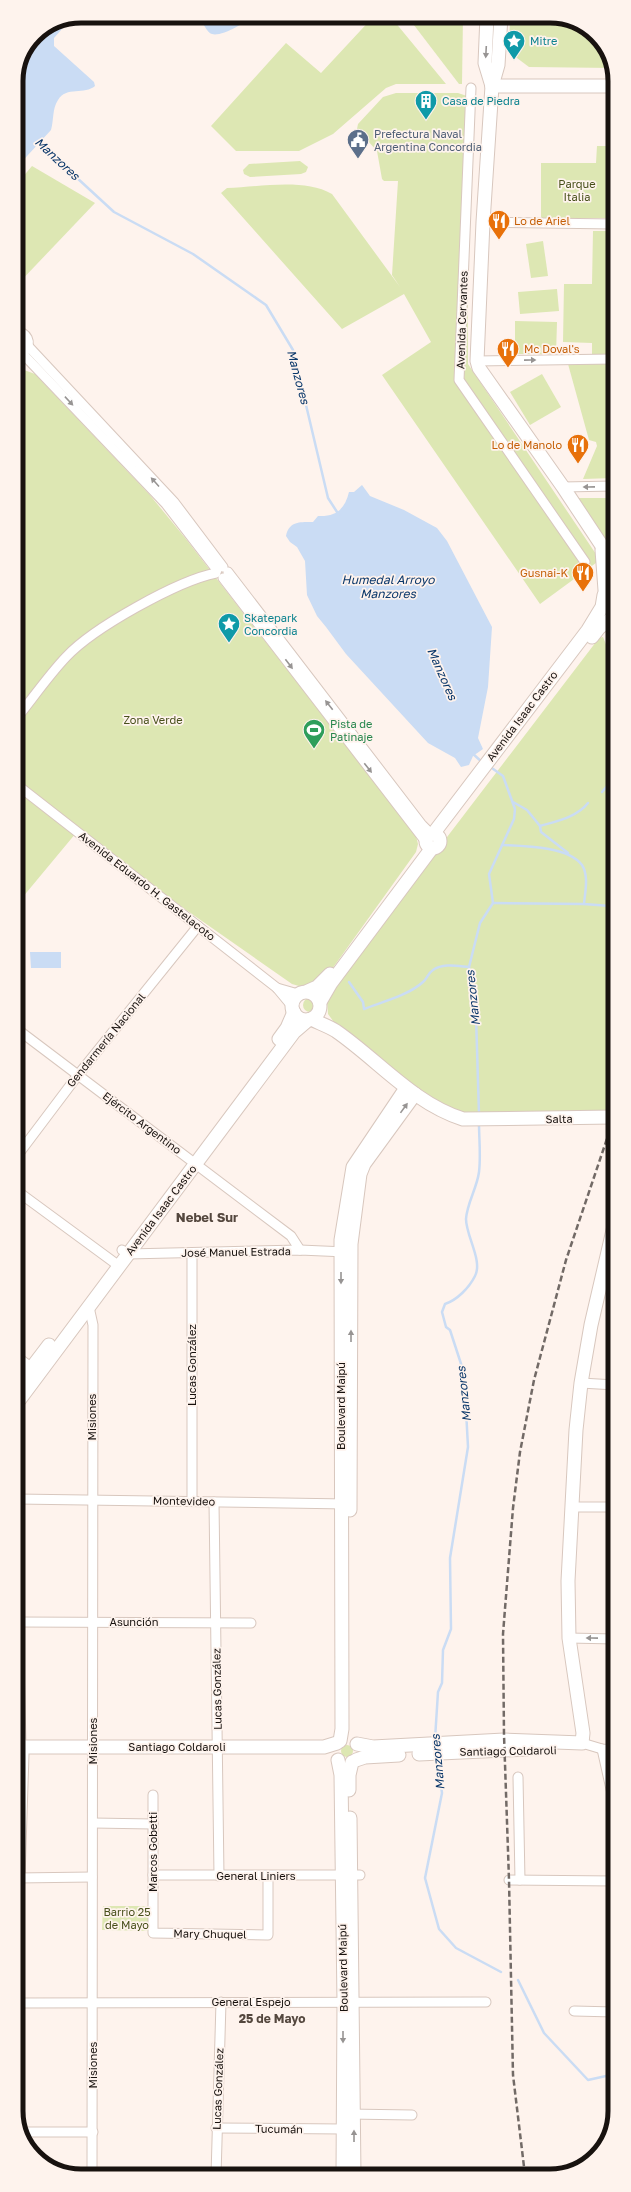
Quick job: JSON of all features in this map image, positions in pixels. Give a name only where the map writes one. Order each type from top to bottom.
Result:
[{"type":"main road","points":[[487,23],[485,63],[492,86]]},
{"type":"main road","points":[[500,23],[498,65],[492,86],[483,222],[477,361],[479,368],[563,487],[608,556]]},
{"type":"main road","points":[[492,86],[608,86]]},
{"type":"main road","points":[[602,548],[608,589],[608,606]]},
{"type":"main road","name":"Avenida Isaac Castro","points":[[303,993],[317,987],[327,978],[431,840],[479,780],[595,620],[608,589]]},
{"type":"main road","name":"Avenida Isaac Castro","points":[[515,731],[599,628],[608,621]]},
{"type":"main road","name":"Avenida Isaac Castro","points":[[320,1005],[331,982],[431,840]]},
{"type":"main road","points":[[335,1030],[320,1005],[316,995],[303,993],[293,1002],[293,1009],[300,1018],[309,1019],[335,1030],[410,1091]]},
{"type":"main road","points":[[309,1019],[317,1015],[320,1005]]},
{"type":"main road","name":"Avenida Isaac Castro","points":[[193,1162],[287,1028],[293,1009]]},
{"type":"main road","name":"Avenida Isaac Castro","points":[[23,1392],[35,1370],[193,1162],[294,1032],[309,1019]]},
{"type":"main road","name":"Salta","points":[[410,1091],[447,1114],[463,1119],[504,1120],[608,1117]]},
{"type":"main road","name":"Boulevard Maipú","points":[[346,1742],[342,1729],[346,1504],[346,1252],[352,1226],[360,1174],[364,1164],[410,1091]]},
{"type":"main road","name":"Avenida Isaac Castro","points":[[23,1381],[35,1370],[89,1306],[116,1264]]},
{"type":"main road","points":[[585,1745],[568,1581],[576,1507],[591,1325],[608,1270]]},
{"type":"main road","name":"Santiago Coldaroli","points":[[354,1761],[365,1756],[504,1740],[585,1745]]},
{"type":"main road","points":[[346,1742],[359,1752],[354,1761],[344,1763],[337,1758],[334,1751],[346,1742]]},
{"type":"main road","name":"Santiago Coldaroli","points":[[23,1749],[218,1750],[324,1747],[346,1742],[373,1747],[436,1748]]},
{"type":"main road","name":"Santiago Coldaroli","points":[[218,1750],[337,1758]]},
{"type":"main road","name":"Boulevard Maipú","points":[[337,1758],[341,1775],[351,1875]]},
{"type":"main road","name":"Boulevard Maipú","points":[[353,2169],[348,2114],[348,2002],[351,1875],[349,1775],[354,1761]]},
{"type":"main road","name":"Boulevard Maipú","points":[[343,2169],[342,2130],[348,2114]]},
{"type":"street","name":"Avenida Cervantes","points":[[471,88],[459,380],[585,562]]},
{"type":"street","points":[[483,222],[608,224]]},
{"type":"street","points":[[23,335],[26,336],[23,346]]},
{"type":"street","points":[[23,351],[166,504],[431,840]]},
{"type":"street","points":[[477,361],[608,359]]},
{"type":"street","points":[[563,487],[608,486]]},
{"type":"street","points":[[23,710],[66,657],[84,641],[108,624],[173,589],[204,576],[221,572]]},
{"type":"street","name":"Avenida Eduardo H. Gastelacoto","points":[[23,789],[277,988],[293,1009]]},
{"type":"street","name":"Gendarmería Nacional","points":[[23,1148],[78,1075],[198,926]]},
{"type":"street","name":"Avenida Eduardo H. Gastelacoto","points":[[277,988],[303,993]]},
{"type":"street","name":"Ejército Argentino","points":[[23,1034],[292,1236],[300,1250]]},
{"type":"street","points":[[23,1195],[116,1264]]},
{"type":"street","name":"José Manuel Estrada","points":[[125,1252],[192,1253],[300,1250],[346,1252]]},
{"type":"street","name":"Lucas González","points":[[192,1253],[192,1501]]},
{"type":"street","name":"Misiones","points":[[89,1306],[93,1325],[91,1500],[93,1750],[92,2169]]},
{"type":"street","points":[[23,1361],[35,1370]]},
{"type":"street","points":[[585,1384],[608,1385]]},
{"type":"street","name":"Montevideo","points":[[23,1499],[346,1504]]},
{"type":"street","name":"Lucas González","points":[[214,1502],[219,1876]]},
{"type":"street","points":[[576,1507],[608,1508]]},
{"type":"street","name":"Asunción","points":[[23,1622],[252,1623]]},
{"type":"street","points":[[573,1638],[608,1638]]},
{"type":"street","name":"Santiago Coldaroli","points":[[585,1745],[608,1749]]},
{"type":"street","points":[[602,1749],[608,1776]]},
{"type":"street","points":[[518,1777],[520,1880]]},
{"type":"street","name":"Marcos Gobetti","points":[[153,1796],[153,1933]]},
{"type":"street","points":[[93,1823],[153,1824]]},
{"type":"street","name":"General Liniers","points":[[153,1875],[351,1875]]},
{"type":"street","name":"Mary Chuquel","points":[[153,1933],[268,1935],[268,1876]]},
{"type":"street","points":[[23,1878],[92,1877]]},
{"type":"street","points":[[509,1880],[608,1881]]},
{"type":"street","name":"Lucas González","points":[[216,2169],[216,2128],[221,2002]]},
{"type":"street","name":"General Espejo","points":[[23,2003],[486,2002]]},
{"type":"street","points":[[574,2011],[608,2012]]},
{"type":"street","points":[[348,2114],[412,2115]]},
{"type":"street","name":"Tucumán","points":[[216,2128],[342,2130]]},
{"type":"street","points":[[27,2132],[93,2132]]},
{"type":"green space","points":[[367,23],[396,23],[446,84],[396,84],[386,88],[333,134],[299,151],[236,151],[211,126],[286,43],[321,73]]},
{"type":"green space","points":[[412,23],[463,23],[462,84],[459,84]]},
{"type":"green space","points":[[510,23],[561,24],[572,27],[588,38],[600,52],[606,68],[529,67],[509,52]]},
{"type":"green space","points":[[396,93],[458,93],[467,96],[468,364],[600,560],[540,604],[382,375],[431,342],[404,294],[342,329],[221,193],[227,188],[295,185],[321,189],[332,194],[400,287],[392,275],[398,181],[384,181],[382,179],[377,151],[357,129],[358,124],[383,97]]},
{"type":"green space","name":"Parque Italia","points":[[597,146],[608,146],[608,218],[541,218],[541,163],[596,163]]},
{"type":"green space","points":[[300,161],[308,167],[306,172],[301,174],[250,177],[244,174],[243,170],[249,164]]},
{"type":"green space","points":[[32,166],[95,203],[23,279],[23,177]]},
{"type":"green space","points":[[593,231],[608,231],[608,354],[592,354],[592,343],[563,342],[564,284],[592,284]]},
{"type":"green space","points":[[543,241],[548,276],[531,278],[526,244]]},
{"type":"green space","points":[[557,289],[559,311],[520,314],[518,292]]},
{"type":"green space","points":[[515,321],[557,322],[556,354],[515,354]]},
{"type":"green space","points":[[608,363],[608,478],[583,479],[597,446],[596,442],[589,440],[568,364]]},
{"type":"green space","name":"Zona Verde","points":[[23,370],[35,374],[149,494],[186,539],[416,836],[418,844],[416,852],[327,976],[306,988],[292,984],[76,833],[23,897]]},
{"type":"green space","points":[[542,374],[561,407],[530,425],[510,392]]},
{"type":"green space","points":[[576,498],[608,498],[608,546]]},
{"type":"green space","points":[[603,637],[608,649],[608,1113],[457,1112],[442,1106],[411,1086],[336,1025],[328,1014],[327,1000],[434,853],[442,848],[444,841],[599,638]]},
{"type":"green space","points":[[310,998],[315,1000],[317,1005],[315,1010],[310,1012],[305,1010],[303,1005],[305,1000]]},
{"type":"green space","points":[[347,1745],[351,1747],[353,1751],[351,1755],[347,1757],[343,1755],[341,1751],[343,1747]]},
{"type":"green space","name":"Barrio 25 de Mayo","points":[[103,1906],[151,1906],[151,1931],[102,1930]]},
{"type":"water","points":[[203,23],[242,23],[233,29],[216,34],[210,33]]},
{"type":"water","points":[[65,25],[54,38],[54,46],[94,82],[95,86],[91,89],[66,93],[61,96],[56,103],[51,130],[23,160],[23,82],[27,59],[40,40],[59,27]]},
{"type":"water","name":"Humedal Arroyo Manzores","points":[[362,485],[370,496],[404,510],[437,528],[447,541],[492,627],[488,687],[478,738],[483,749],[473,756],[469,765],[461,767],[455,758],[428,743],[346,654],[317,616],[307,595],[305,561],[297,547],[290,542],[286,536],[287,531],[296,523],[313,522],[318,516],[330,515],[339,511],[345,503],[349,492],[354,492]]},
{"type":"water","points":[[30,952],[61,952],[61,968],[31,968]]},
{"type":"waterway","name":"Manzores","points":[[38,142],[114,212],[193,254],[266,305],[293,350],[328,498],[339,515]]},
{"type":"waterway","name":"Manzores","points":[[472,753],[483,763]]},
{"type":"waterway","name":"Manzores","points":[[479,1114],[476,1016],[469,967],[480,923],[493,903],[489,874],[514,819],[515,809],[503,776],[489,766]]},
{"type":"waterway","points":[[602,792],[608,785]]},
{"type":"waterway","points":[[513,802],[527,810],[540,826],[572,815],[588,803]]},
{"type":"waterway","points":[[540,826],[541,832],[568,853]]},
{"type":"waterway","points":[[502,845],[545,848],[567,854],[582,865],[584,869],[586,884],[584,904],[608,906]]},
{"type":"waterway","points":[[493,903],[584,904]]},
{"type":"waterway","points":[[349,982],[363,1002],[364,1009],[410,991],[423,982],[431,971],[441,966],[469,967]]},
{"type":"waterway","name":"Manzores","points":[[435,1739],[438,1692],[442,1683],[443,1650],[451,1629],[450,1558],[468,1447],[464,1373],[450,1330],[446,1327],[442,1312],[445,1304],[454,1300],[466,1289],[475,1276],[477,1270],[476,1256],[466,1219],[468,1207],[479,1172],[479,1123]]},
{"type":"waterway","name":"Manzores","points":[[437,1756],[442,1793],[425,1878],[439,1929],[456,1948],[501,1972]]},
{"type":"waterway","name":"Manzores","points":[[518,1980],[544,2033],[588,2080],[608,2076]]},
{"type":"railway","points":[[524,2169],[513,2075],[504,1735],[503,1634],[513,1508],[520,1452],[534,1380],[566,1260],[608,1136]]},
{"type":"place","name":"Mitre","points":[[514,60]]},
{"type":"place","name":"Casa de Piedra","points":[[426,120]]},
{"type":"place","name":"Prefectura Naval Argentina Concordia","points":[[358,160]]},
{"type":"place","name":"Lo de Ariel","points":[[499,240]]},
{"type":"place","name":"Mc Doval's","points":[[508,368]]},
{"type":"place","name":"Lo de Manolo","points":[[578,464]]},
{"type":"place","name":"Gusnai-K","points":[[583,592]]},
{"type":"place","name":"Skatepark Concordia","points":[[229,644]]},
{"type":"place","name":"Pista de Patinaje","points":[[314,750]]},
{"type":"district","name":"Nebel Sur","points":[[207,1217]]},
{"type":"district","name":"25 de Mayo","points":[[272,2019]]}]
